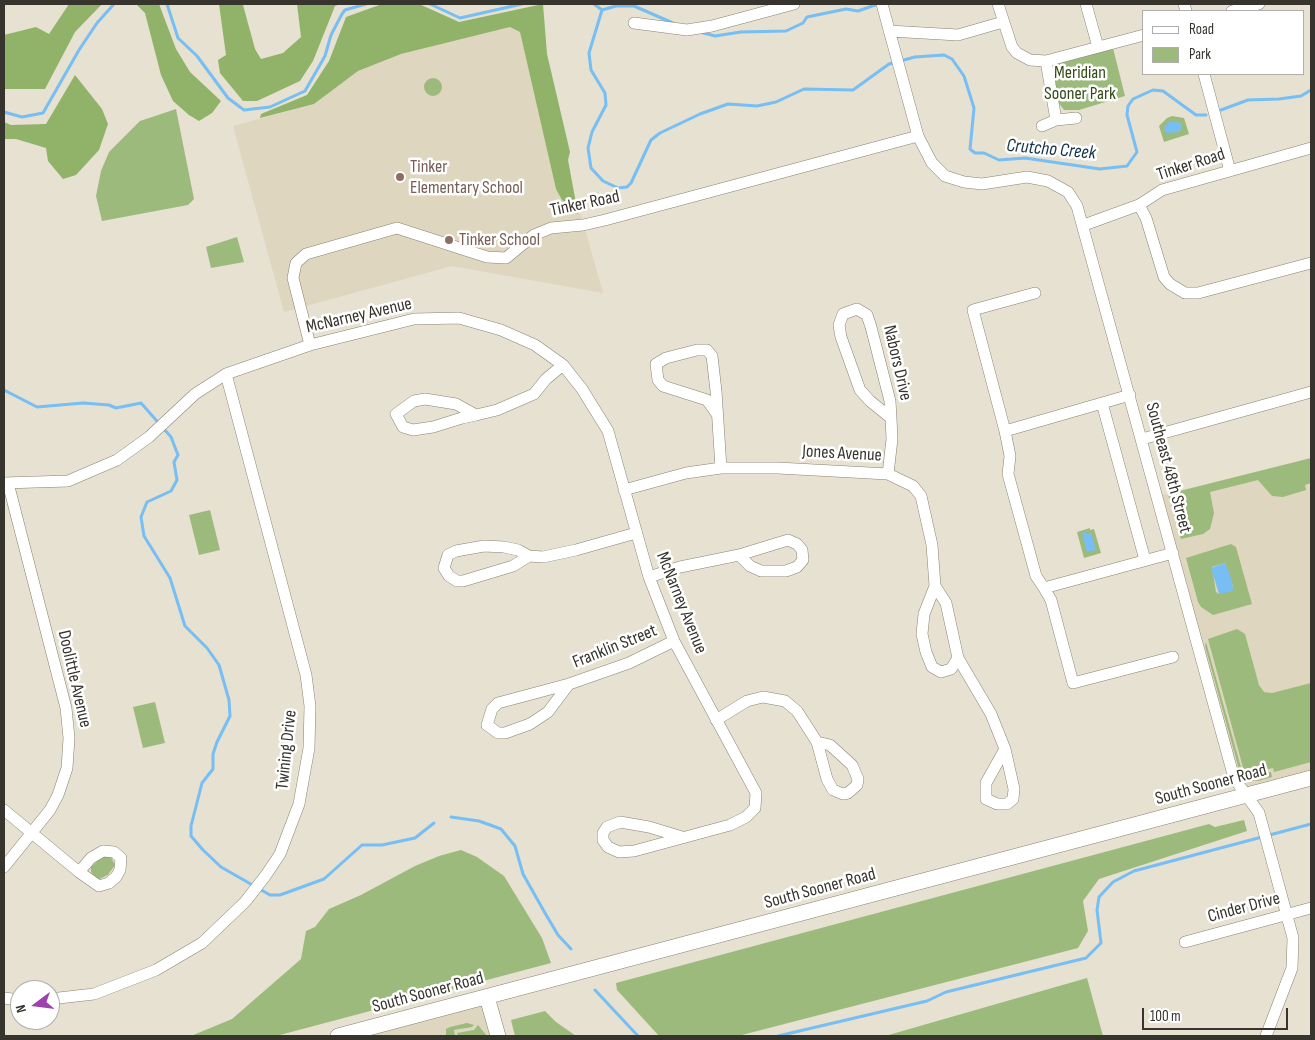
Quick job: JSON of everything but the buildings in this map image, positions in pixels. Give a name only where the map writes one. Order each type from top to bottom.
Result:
[{"type":"main road","name":"South Sooner Road","points":[[338,1036],[1311,778]]},
{"type":"main road","points":[[487,997],[498,1036]]},
{"type":"street","points":[[744,4],[747,16]]},
{"type":"street","points":[[634,23],[688,30],[712,26],[794,4]]},
{"type":"street","points":[[882,4],[918,136]]},
{"type":"street","points":[[998,4],[1012,47],[1023,58],[1046,61],[1142,36]]},
{"type":"street","points":[[1086,4],[1098,48]]},
{"type":"street","points":[[1236,10],[1259,4]]},
{"type":"street","points":[[889,31],[958,35],[1003,22]]},
{"type":"street","points":[[1046,61],[1056,120]]},
{"type":"street","points":[[1204,75],[1230,171]]},
{"type":"street","points":[[1042,126],[1056,120],[1076,118]]},
{"type":"street","name":"Southeast 48th Street","points":[[918,136],[932,163],[945,176],[964,182],[982,184],[1027,177],[1048,181],[1068,192],[1077,206],[1084,225],[1234,778],[1259,813],[1293,938],[1292,968],[1266,1036]]},
{"type":"street","name":"Tinker Road","points":[[310,345],[293,278],[296,263],[306,254],[397,228],[487,257],[506,258],[534,235],[550,228],[583,225],[605,220],[918,136]]},
{"type":"street","name":"Tinker Road","points":[[1084,225],[1138,205],[1162,190],[1311,148]]},
{"type":"street","points":[[1138,205],[1146,218],[1160,269],[1170,284],[1185,293],[1198,293],[1311,263]]},
{"type":"street","points":[[1035,293],[973,310],[1005,431],[1010,456],[1008,474],[1036,576],[1051,600],[1073,683],[1173,656]]},
{"type":"street","name":"Nabors Drive","points":[[888,474],[892,439],[891,418],[890,401],[868,315],[857,309],[843,314],[839,325],[841,337],[860,390],[870,402],[891,418]]},
{"type":"street","name":"McNarney Avenue","points":[[6,483],[68,481],[117,460],[149,437],[195,394],[226,374],[310,345],[414,319],[459,318],[501,330],[534,344],[563,365],[582,389],[608,431],[649,577],[674,641],[756,793],[755,808],[746,817],[730,825],[682,837]]},
{"type":"street","points":[[717,414],[707,400],[663,386],[658,380],[656,364],[666,358],[697,350],[707,350],[712,356],[717,414],[721,468]]},
{"type":"street","points":[[476,415],[456,404],[425,399],[414,401],[396,414],[403,427],[413,430],[433,427],[497,410],[534,394],[563,365]]},
{"type":"street","name":"Twining Drive","points":[[60,998],[94,994],[156,970],[202,943],[254,891],[266,875],[280,854],[299,804],[309,748],[310,706],[303,657],[226,374]]},
{"type":"street","points":[[1142,438],[1311,392]]},
{"type":"street","points":[[1005,431],[1130,395]]},
{"type":"street","points":[[1102,403],[1145,560]]},
{"type":"street","name":"Jones Avenue","points":[[624,490],[686,473],[721,468],[778,468],[888,474],[913,486],[921,496],[932,545],[934,586],[924,614],[922,634],[926,652],[932,666],[941,672],[951,669],[958,658]]},
{"type":"street","name":"Doolittle Avenue","points":[[4,867],[50,810],[58,795],[67,768],[70,738],[66,708],[6,483]]},
{"type":"street","points":[[528,556],[513,566],[463,581],[457,581],[449,576],[444,568],[448,555],[456,551],[484,546],[504,547],[518,550],[528,556],[543,557],[636,533]]},
{"type":"street","points":[[649,577],[680,567],[739,555],[788,540],[797,544],[802,550],[803,560],[797,567],[786,570],[761,571],[750,566],[739,555]]},
{"type":"street","points":[[1044,588],[1173,552]]},
{"type":"street","points":[[934,586],[946,603],[958,658],[991,714],[1005,749]]},
{"type":"street","name":"Franklin Street","points":[[570,684],[548,712],[530,724],[505,733],[498,733],[487,725],[492,708],[498,703],[570,684],[630,663],[674,641]]},
{"type":"street","points":[[716,720],[746,702],[763,697],[785,701],[797,711],[817,742],[827,779],[833,790],[844,794],[848,792],[857,785],[858,779],[852,765],[830,745],[817,742]]},
{"type":"street","points":[[4,810],[79,872]]},
{"type":"street","points":[[620,822],[649,827],[682,837],[634,851],[619,852],[608,847],[603,840],[602,833],[606,827],[620,822]]},
{"type":"street","name":"Cinder Drive","points":[[1185,942],[1311,908]]},
{"type":"shaded area","name":"Tinker Elementary School","points":[[510,27],[520,32],[556,189],[581,215],[603,293],[452,266],[284,312],[233,126],[314,104],[358,71],[401,54]]},
{"type":"shaded area","points":[[1311,458],[1311,778],[1247,795],[1234,778],[1158,496]]},
{"type":"shaded area","points":[[487,997],[497,1036],[368,1036],[366,1029]]},
{"type":"green space","points":[[69,4],[102,4],[75,32],[45,89],[4,89],[4,35],[36,27],[49,34]]},
{"type":"green space","points":[[136,4],[159,4],[176,49],[190,72],[221,101],[212,113],[199,121],[173,101],[161,75],[145,13]]},
{"type":"green space","points":[[219,4],[243,5],[255,49],[261,59],[283,53],[301,37],[297,4],[341,4],[335,6],[313,61],[300,81],[257,101],[243,101],[220,73],[218,60],[226,55]]},
{"type":"green space","points":[[382,4],[419,4],[459,22],[543,4],[547,54],[570,152],[568,160],[578,214],[566,207],[556,189],[520,32],[510,27],[401,54],[358,71],[314,104],[260,118],[261,114],[307,95],[329,61],[346,17]]},
{"type":"green space","name":"Meridian Sooner Park","points":[[1113,48],[1125,96],[1079,110],[1064,110],[1058,102],[1053,65]]},
{"type":"green space","points":[[75,75],[102,109],[108,124],[99,150],[76,175],[63,179],[48,161],[46,148],[16,139],[4,139],[4,122],[11,125],[46,124]]},
{"type":"green space","points":[[429,78],[437,78],[442,83],[440,94],[429,96],[424,91],[424,83]]},
{"type":"green space","points":[[176,109],[194,199],[188,205],[102,221],[96,196],[101,171],[109,152],[140,121]]},
{"type":"green space","points":[[1172,116],[1184,118],[1189,134],[1164,142],[1159,126]]},
{"type":"green space","points":[[237,237],[244,262],[211,268],[206,247]]},
{"type":"green space","points":[[1311,458],[1311,483],[1305,485],[1306,490],[1283,497],[1272,496],[1258,480],[1210,492],[1214,513],[1210,529],[1203,534],[1181,539],[1168,494]]},
{"type":"green space","points":[[210,510],[220,550],[199,555],[189,515]]},
{"type":"green space","points":[[1090,528],[1090,530],[1094,529],[1101,553],[1084,558],[1077,532]]},
{"type":"green space","points":[[1231,544],[1236,547],[1252,604],[1213,615],[1201,607],[1186,558]],"holes":[[[1225,563],[1233,587],[1219,594],[1216,592],[1212,567]]]},
{"type":"green space","points":[[1237,629],[1245,634],[1259,685],[1264,692],[1272,693],[1311,683],[1311,762],[1274,772],[1273,768],[1246,774],[1244,771],[1208,639]]},
{"type":"green space","points":[[1206,642],[1244,774],[1240,773],[1205,646]]},
{"type":"green space","points":[[155,702],[165,743],[143,748],[133,707]]},
{"type":"green space","points":[[1271,772],[1272,777],[1258,781],[1248,781],[1243,778]]},
{"type":"green space","points":[[1244,820],[1247,831],[1099,879],[1083,901],[1088,931],[1078,948],[738,1036],[659,1036],[617,990],[616,983],[1209,824],[1215,827]]},
{"type":"green space","points":[[461,850],[477,857],[504,876],[542,938],[551,963],[276,1036],[191,1036],[232,1019],[301,959],[306,931],[315,927],[329,909],[361,895],[415,866],[439,856]]},
{"type":"green space","points":[[105,854],[111,857],[115,865],[108,875],[97,880],[91,872],[91,867]]},
{"type":"green space","points":[[1087,978],[1103,1036],[885,1036]]},
{"type":"green space","points":[[545,1011],[556,1022],[576,1036],[515,1036],[511,1020]]},
{"type":"green space","points":[[467,1023],[474,1025],[454,1030],[455,1036],[446,1035],[446,1029]]},
{"type":"green space","points":[[478,1025],[487,1036],[458,1036],[457,1033],[474,1030]]},
{"type":"water","points":[[1170,121],[1181,123],[1182,128],[1179,132],[1166,133],[1164,127]]},
{"type":"water","points":[[1086,532],[1087,534],[1091,533],[1096,550],[1087,552],[1082,533]]},
{"type":"water","points":[[1225,563],[1232,580],[1233,591],[1219,594],[1211,568]]},
{"type":"waterway","name":"Crutcho Creek","points":[[4,112],[22,117],[43,113],[79,50],[97,23],[114,4]]},
{"type":"waterway","name":"Crutcho Creek","points":[[167,4],[178,38],[197,56],[228,98],[244,110],[270,107],[305,91],[325,56],[331,35],[342,14],[345,10],[366,4]]},
{"type":"waterway","name":"Crutcho Creek","points":[[430,4],[460,18],[522,4]]},
{"type":"waterway","name":"Crutcho Creek","points":[[594,4],[602,10]]},
{"type":"waterway","points":[[700,32],[715,36],[741,32],[786,31],[803,23],[807,17],[846,9],[858,11],[878,4]]},
{"type":"waterway","points":[[602,10],[616,6],[634,6],[673,23]]},
{"type":"waterway","name":"Crutcho Creek","points":[[602,10],[589,53],[591,70],[605,93],[606,105],[592,132],[588,148],[591,168],[603,181],[618,188],[627,187],[631,183],[651,140],[660,133],[700,114],[728,104],[757,106],[776,102],[804,89],[853,90],[889,64],[915,57],[944,55],[952,59],[964,76],[974,108],[970,149],[975,153],[984,153],[999,160],[1025,158],[1100,169],[1127,166],[1137,152],[1127,115],[1128,106],[1133,99],[1153,90],[1163,91],[1196,115],[1206,115]]},
{"type":"waterway","name":"Crutcho Creek","points":[[1221,110],[1248,100],[1301,96],[1311,90]]},
{"type":"waterway","points":[[4,390],[37,407],[83,403],[109,405],[116,408],[141,403],[171,437],[178,455],[174,462],[177,480],[171,491],[147,502],[141,517],[144,536],[170,578],[185,626],[207,648],[219,665],[229,700],[230,716],[213,754],[213,769],[202,783],[191,826],[191,836],[203,850],[221,867],[270,895],[280,895],[324,879],[362,845],[382,845],[415,838],[434,823]]},
{"type":"waterway","points":[[451,817],[479,821],[501,829],[515,846],[523,874],[545,913],[558,935],[571,949]]},
{"type":"waterway","points":[[778,1036],[927,1001],[946,992],[1086,958],[1101,943],[1097,910],[1099,897],[1113,882],[1134,871],[1311,824]]},
{"type":"waterway","points":[[595,990],[638,1036]]},
{"type":"place","name":"Tinker Elementary School","points":[[400,177]]},
{"type":"place","name":"Tinker School","points":[[449,240]]}]
